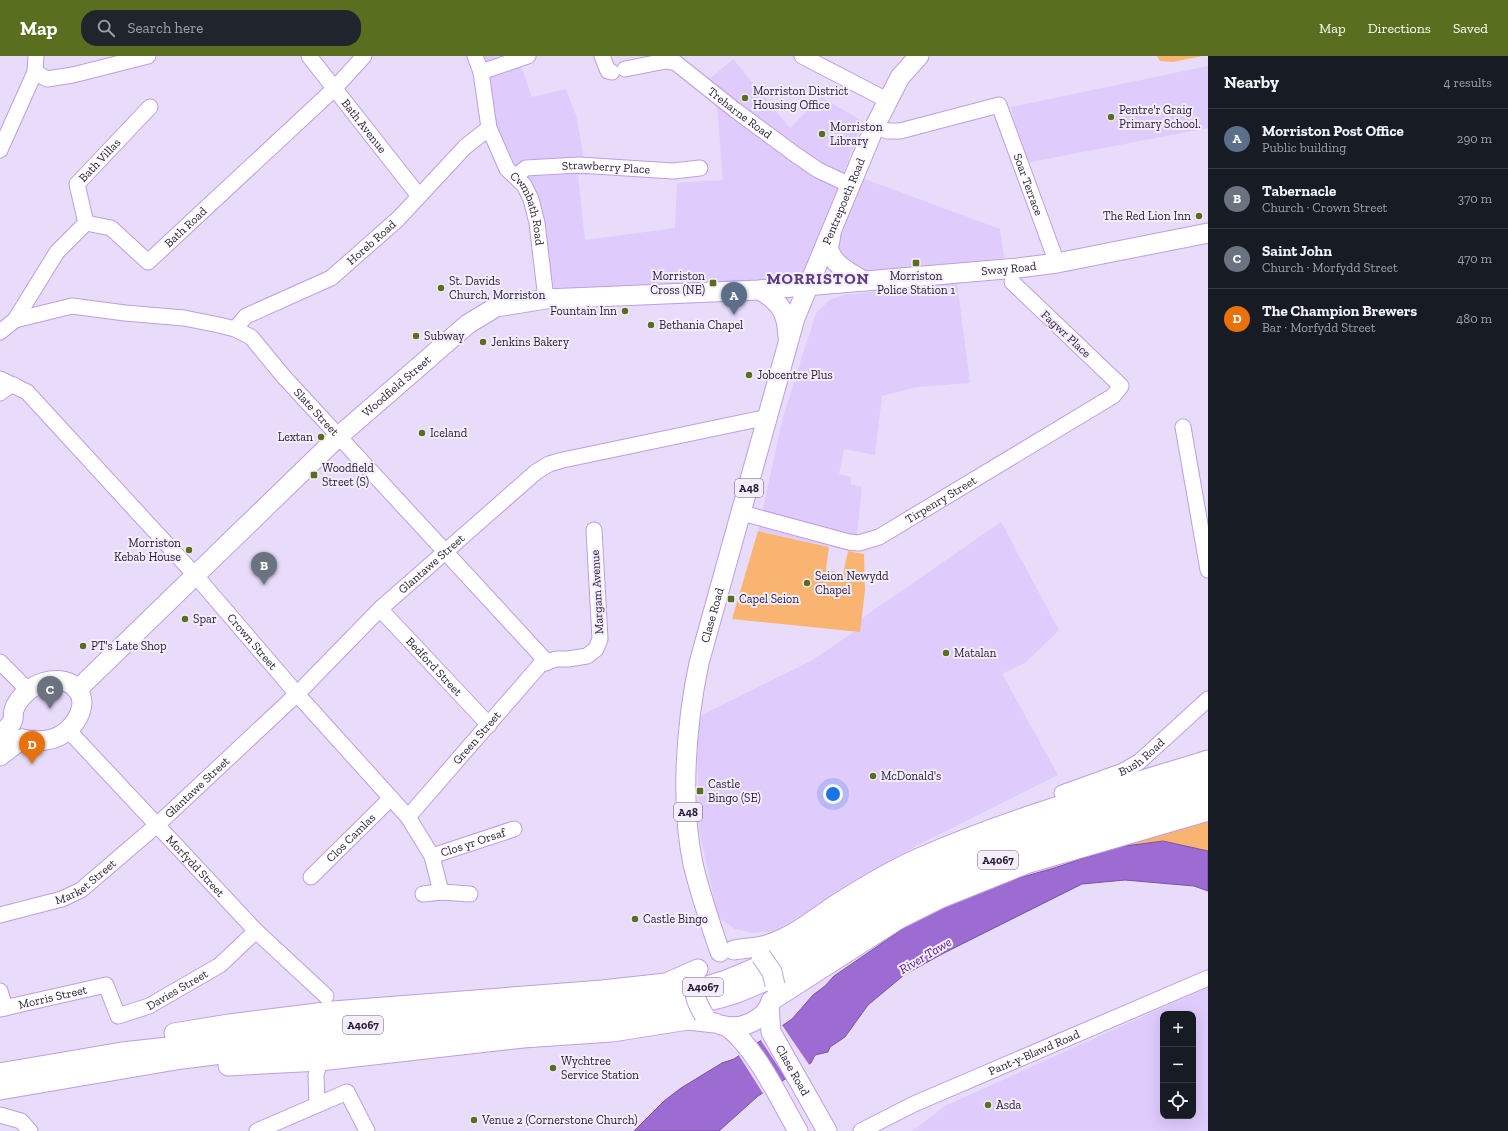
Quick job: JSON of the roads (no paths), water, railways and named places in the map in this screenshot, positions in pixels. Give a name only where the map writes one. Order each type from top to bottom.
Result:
[{"type":"main road","name":"Pentrepoeth Road","points":[[808,286],[850,184],[887,100],[900,77],[919,56]]},
{"type":"main road","points":[[832,228],[829,249],[837,263],[849,273],[864,282]]},
{"type":"main road","name":"Sway Road","points":[[808,286],[1057,263],[1208,233]]},
{"type":"main road","name":"Woodfield Street","points":[[77,690],[339,436],[468,324],[496,307],[546,299],[760,290],[808,286]]},
{"type":"main road","name":"Clase Road","points":[[727,951],[693,864],[689,826],[687,779],[694,691],[699,663],[742,513],[795,318],[808,286]]},
{"type":"main road","points":[[760,290],[774,298],[781,308],[787,325],[789,343]]},
{"type":"main road","points":[[0,735],[12,721],[14,709],[28,690],[42,681],[56,679],[70,684],[77,690],[82,701],[81,709],[69,731],[56,739],[38,742],[22,739],[0,756]]},
{"type":"main road","points":[[12,721],[22,739]]},
{"type":"main road","points":[[798,1131],[748,1048],[738,1035],[716,1021],[696,1001],[694,988],[697,973],[707,959],[727,951],[767,945],[805,926],[867,885],[904,865],[964,839],[1002,824],[1208,760]]},
{"type":"main road","name":"A4067","points":[[0,1073],[122,1052],[485,1012],[604,1004],[669,995],[697,989],[726,980],[777,959],[924,874],[978,851],[1208,779]]},
{"type":"main road","name":"A4067","points":[[0,1090],[238,1052],[644,1014],[700,1003],[731,995],[761,983],[804,962],[899,904],[932,887],[985,865],[1052,842],[1208,795]]},
{"type":"main road","points":[[119,1070],[320,1061],[523,1038],[612,1032],[688,1020],[716,1021],[744,1026],[757,1020],[772,997],[899,919],[946,896],[1026,864],[1208,811]]},
{"type":"main road","points":[[727,951],[748,951],[761,956],[770,967],[772,997]]},
{"type":"main road","points":[[122,1052],[143,1042],[174,1033],[229,1024],[333,1011],[602,990],[666,982],[697,973]]},
{"type":"main road","name":"Clase Road","points":[[772,997],[771,1032],[828,1131]]},
{"type":"street","points":[[0,150],[4,135],[34,72],[36,56]]},
{"type":"street","points":[[34,72],[47,79],[73,75],[148,56]]},
{"type":"street","name":"Bath Avenue","points":[[309,56],[419,196]]},
{"type":"street","name":"Bath Road","points":[[86,223],[111,228],[148,262],[334,89],[364,56]]},
{"type":"street","name":"Cwmbath Road","points":[[475,56],[481,72],[488,128],[507,169],[516,176],[524,186],[531,199],[537,223],[546,299]]},
{"type":"street","points":[[481,72],[528,56]]},
{"type":"street","name":"Treharne Road","points":[[602,56],[608,71],[666,61],[676,63],[729,106],[796,155],[818,170],[850,184]]},
{"type":"street","points":[[802,56],[887,100]]},
{"type":"street","name":"Soar Terrace","points":[[875,126],[887,130],[900,131],[999,105],[1057,263]]},
{"type":"street","name":"Bath Villas","points":[[86,223],[78,184],[150,107]]},
{"type":"street","name":"Horeb Road","points":[[235,329],[246,316],[331,278],[398,219],[465,147],[488,128]]},
{"type":"street","name":"Strawberry Place","points":[[516,176],[526,168],[579,165],[673,171],[700,168]]},
{"type":"street","points":[[0,332],[15,320],[56,252],[86,223]]},
{"type":"street","name":"Fagwr Place","points":[[1012,282],[1121,386]]},
{"type":"street","name":"Slate Street","points":[[15,320],[72,306],[126,313],[184,318],[235,329],[251,338],[547,662]]},
{"type":"street","name":"Crown Street","points":[[0,379],[27,392],[196,576],[297,694],[392,798],[408,817],[432,856],[441,892]]},
{"type":"street","points":[[0,393],[8,387],[14,385]]},
{"type":"street","name":"Tirpenry Street","points":[[742,513],[849,542],[869,541],[1113,396],[1121,386]]},
{"type":"street","name":"Glantawe Street","points":[[157,825],[297,694],[380,609],[444,551],[536,472],[549,464],[768,418]]},
{"type":"street","points":[[1183,427],[1208,570]]},
{"type":"street","name":"Margam Avenue","points":[[547,662],[556,659],[587,656],[596,650],[600,639],[594,530]]},
{"type":"street","name":"Bedford Street","points":[[380,609],[489,725]]},
{"type":"street","points":[[0,662],[28,690]]},
{"type":"street","name":"Green Street","points":[[408,817],[540,665],[547,662]]},
{"type":"street","name":"Bush Road","points":[[1062,793],[1123,771],[1139,762],[1208,699]]},
{"type":"street","name":"Morfydd Street","points":[[69,731],[256,931],[326,996]]},
{"type":"street","points":[[1176,770],[1208,756]]},
{"type":"street","name":"Clos Camlas","points":[[311,877],[392,798]]},
{"type":"street","name":"Market Street","points":[[0,915],[62,899],[81,890],[157,825]]},
{"type":"street","name":"Clos yr Orsaf","points":[[432,856],[514,829]]},
{"type":"street","points":[[423,894],[441,892],[470,894]]},
{"type":"street","name":"Davies Street","points":[[106,984],[118,1016],[149,1006],[220,965],[256,931]]},
{"type":"street","name":"Pant-y-Blawd Road","points":[[861,1131],[914,1104],[1208,978]]},
{"type":"street","name":"Morris Street","points":[[2,1009],[106,984]]},
{"type":"street","points":[[0,991],[2,1009]]},
{"type":"street","points":[[318,1105],[316,1075],[320,1061]]},
{"type":"street","points":[[257,1131],[347,1092],[368,1131]]},
{"type":"street","points":[[0,1115],[21,1121],[30,1131]]},
{"type":"water","name":"River Tawe","points":[[1163,841],[1208,851],[1208,891],[1194,886],[1125,880],[1082,884],[942,954],[904,975],[868,1005],[845,1037],[830,1047],[828,1052],[815,1055],[811,1063],[758,1096],[719,1131],[634,1131],[664,1101],[681,1088],[722,1063],[734,1059],[792,1019],[813,995],[825,986],[834,976],[910,924],[942,906],[988,887],[1054,868],[1118,847]]},
{"type":"place","name":"Morriston District Housing Office","points":[[745,98]]},
{"type":"place","name":"Pentre'r Graig Primary School.","points":[[1111,117]]},
{"type":"place","name":"Morriston Library","points":[[822,134]]},
{"type":"place","name":"The Red Lion Inn","points":[[1199,216]]},
{"type":"place","name":"Morriston Police Station 1","points":[[916,263]]},
{"type":"place","name":"Morriston Cross (NE)","points":[[713,283]]},
{"type":"place","name":"St. Davids Church, Morriston","points":[[441,288]]},
{"type":"place","name":"Fountain Inn","points":[[625,311]]},
{"type":"place","name":"Morriston Post Office","points":[[734,315]]},
{"type":"place","name":"Bethania Chapel","points":[[651,325]]},
{"type":"place","name":"Subway","points":[[416,336]]},
{"type":"place","name":"Jenkins Bakery","points":[[483,342]]},
{"type":"place","name":"Jobcentre Plus","points":[[749,375]]},
{"type":"place","name":"Iceland","points":[[422,433]]},
{"type":"place","name":"Lextan","points":[[321,437]]},
{"type":"place","name":"Woodfield Street (S)","points":[[314,475]]},
{"type":"place","name":"Morriston Kebab House","points":[[189,550]]},
{"type":"place","name":"Seion Newydd Chapel","points":[[807,583]]},
{"type":"place","name":"Tabernacle","points":[[264,585]]},
{"type":"place","name":"Capel Seion","points":[[731,599]]},
{"type":"place","name":"Spar","points":[[185,619]]},
{"type":"place","name":"PT's Late Shop","points":[[83,646]]},
{"type":"place","name":"Matalan","points":[[946,653]]},
{"type":"place","name":"Saint John","points":[[50,709]]},
{"type":"place","name":"The Champion Brewers","points":[[32,764]]},
{"type":"place","name":"McDonald's","points":[[873,776]]},
{"type":"place","name":"Castle Bingo (SE)","points":[[700,791]]},
{"type":"place","name":"Castle Bingo","points":[[635,919]]},
{"type":"place","name":"Wychtree Service Station","points":[[553,1068]]},
{"type":"place","name":"Asda","points":[[988,1105]]},
{"type":"place","name":"Venue 2 (Cornerstone Church)","points":[[474,1120]]},
{"type":"district","name":"MORRISTON","points":[[818,278]]}]
